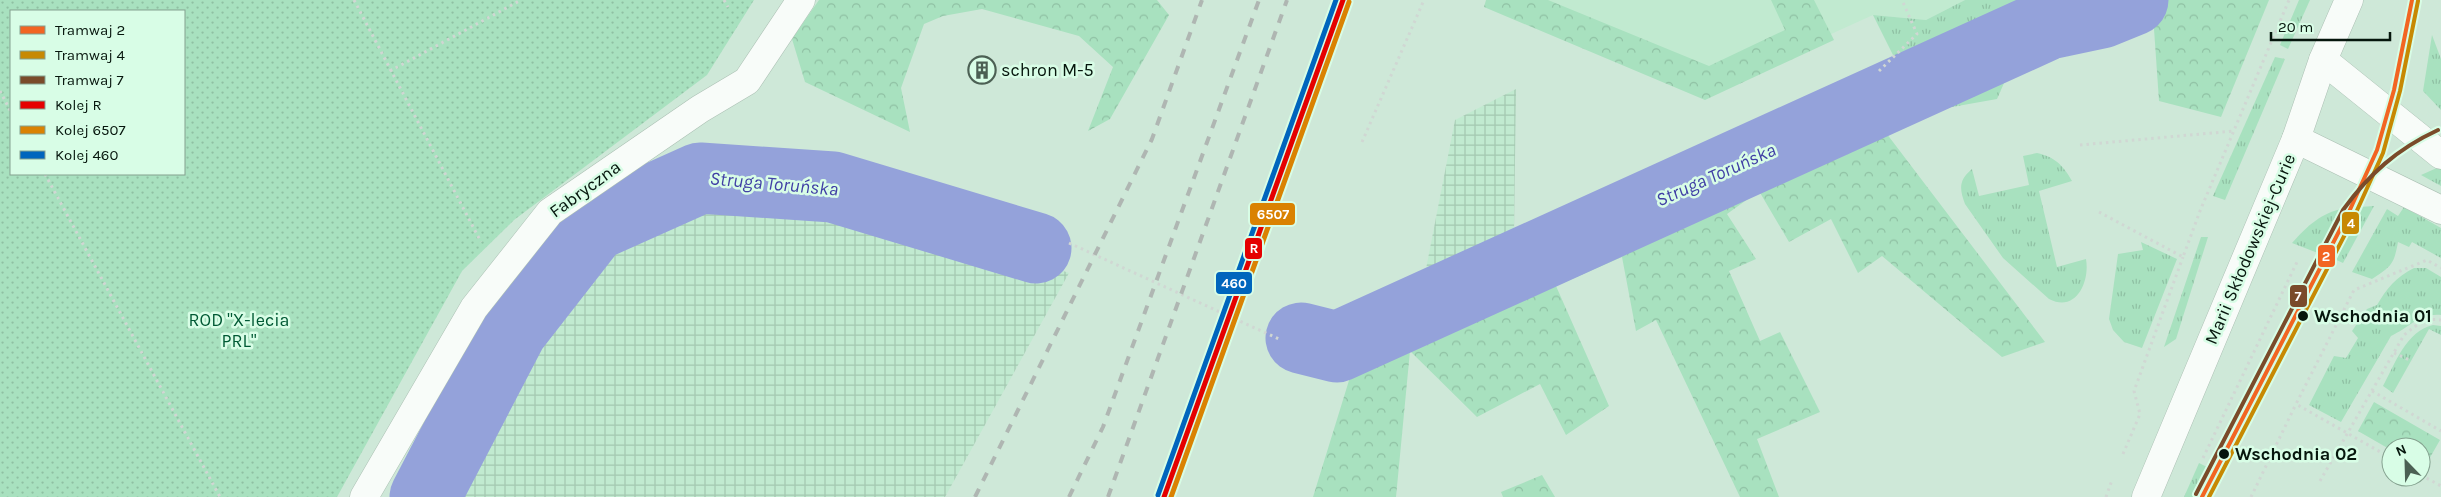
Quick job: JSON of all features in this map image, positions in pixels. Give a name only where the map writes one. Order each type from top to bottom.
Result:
[{"type":"street","name":"Fabryczna","points":[[364,497],[474,308],[550,212],[700,109],[747,82],[801,0]]},
{"type":"street","name":"Marii Skłodowskiej-Curie","points":[[2146,497],[2296,139],[2323,60],[2349,0]]},
{"type":"street","points":[[2323,60],[2441,154]]},
{"type":"street","points":[[2296,139],[2441,210]]},
{"type":"path","points":[[354,0],[498,276]]},
{"type":"path","points":[[390,71],[521,0]]},
{"type":"path","points":[[724,0],[728,7]]},
{"type":"path","points":[[1362,142],[1424,0]]},
{"type":"path","points":[[1879,71],[1917,34],[1902,0]]},
{"type":"path","points":[[2123,455],[2140,414],[2134,391],[2200,211],[2289,0]]},
{"type":"path","points":[[0,91],[10,110]]},
{"type":"path","points":[[2080,145],[2234,131]]},
{"type":"path","points":[[46,175],[220,497]]},
{"type":"path","points":[[2099,212],[2183,257]]},
{"type":"path","points":[[1069,243],[1279,339]]},
{"type":"path","points":[[2203,458],[2298,260]]},
{"type":"path","points":[[2250,497],[2354,290],[2427,260],[2441,268]]},
{"type":"path","points":[[2320,481],[2404,335],[2414,327],[2434,318],[2441,320]]},
{"type":"path","points":[[2394,353],[2412,361]]},
{"type":"path","points":[[2372,391],[2441,431]]},
{"type":"path","points":[[2296,404],[2381,452]]},
{"type":"path","points":[[2106,497],[2116,472]]},
{"type":"path","points":[[2440,486],[2441,481]]},
{"type":"shaded area","points":[[1512,0],[1965,0],[1926,20],[1873,15],[1787,54],[1691,80]]},
{"type":"shaded area","points":[[1516,89],[1514,232],[1425,274],[1455,120]]},
{"type":"shaded area","points":[[804,192],[945,229],[1069,273],[945,497],[444,497],[513,346],[609,237],[688,196]]},
{"type":"green space","name":"ROD \"X-lecia PRL\"","points":[[0,0],[754,0],[707,75],[514,220],[462,271],[337,497],[0,497]]},
{"type":"green space","points":[[819,0],[1157,0],[1169,15],[1110,119],[1088,131],[1113,67],[1079,36],[982,9],[943,16],[924,24],[901,88],[910,132],[805,82],[792,39]]},
{"type":"green space","points":[[1486,0],[1548,0],[1709,66],[1785,30],[1771,0],[1814,0],[1834,40],[1705,100],[1484,7]]},
{"type":"green space","points":[[1965,0],[2152,0],[2154,22],[2031,46],[2012,65],[1997,99],[1952,107],[1921,102],[1897,63],[1873,15],[1926,20]]},
{"type":"green space","points":[[2152,0],[2269,0],[2221,117],[2159,101]]},
{"type":"green space","points":[[2299,0],[2310,0],[2288,49],[2280,45]]},
{"type":"green space","points":[[2432,35],[2441,59],[2441,110],[2423,91]]},
{"type":"green space","points":[[2275,57],[2285,59],[2225,200],[2213,196]]},
{"type":"green space","points":[[1874,117],[2045,342],[2002,357],[1882,256],[1858,273],[1831,219],[1789,242],[1759,191],[1727,214],[1756,259],[1729,271],[1760,341],[1780,332],[1820,412],[1757,439],[1779,497],[1740,497],[1656,320],[1636,331],[1622,257],[1556,286],[1609,406],[1566,435],[1540,384],[1477,417],[1410,351],[1396,497],[1313,497],[1359,348]]},
{"type":"green space","points":[[2037,153],[2058,162],[2072,181],[2039,191],[2057,267],[2086,259],[2086,277],[2083,285],[2074,299],[2067,302],[2049,299],[2003,258],[1965,204],[1961,189],[1962,181],[1972,169],[1979,196],[2029,185],[2023,156]]},
{"type":"green space","points":[[2439,167],[2441,169],[2441,186],[2421,175]]},
{"type":"green space","points":[[2374,206],[2343,263],[2332,258],[2359,207]]},
{"type":"green space","points":[[2404,207],[2441,228],[2441,258],[2412,242],[2409,247],[2398,242],[2391,264],[2372,279],[2352,272],[2387,209],[2398,216]]},
{"type":"green space","points":[[2345,208],[2323,255],[2292,243],[2322,217]]},
{"type":"green space","points":[[2201,237],[2208,237],[2176,339],[2164,347]]},
{"type":"green space","points":[[2141,242],[2177,259],[2142,348],[2124,342],[2113,330],[2109,319],[2118,254],[2143,250]]},
{"type":"green space","points":[[2414,268],[2426,268],[2441,277],[2441,315],[2426,316],[2391,336],[2341,422],[2309,405],[2334,356],[2346,358],[2358,338],[2352,331],[2367,309],[2377,305],[2392,284]]},
{"type":"green space","points":[[518,275],[551,303],[513,346],[443,497],[392,497]]},
{"type":"green space","points":[[2433,325],[2441,326],[2441,335],[2429,329],[2393,393],[2383,386],[2402,350],[2415,334]]},
{"type":"green space","points":[[2374,402],[2440,440],[2431,456],[2431,437],[2381,437],[2381,444],[2358,431]]},
{"type":"green space","points":[[2199,463],[2209,468],[2194,497],[2184,497]]},
{"type":"green space","points":[[1542,475],[1555,497],[1503,497],[1501,492]]},
{"type":"waterway","name":"Struga Toruńska","points":[[1301,338],[1337,347],[2049,24],[2101,13],[2133,0]]},
{"type":"waterway","name":"Struga Toruńska","points":[[425,497],[512,330],[593,226],[700,178],[833,187],[1036,248]]},
{"type":"railway","points":[[975,497],[1152,139],[1202,0]]},
{"type":"railway","points":[[1069,497],[1103,427],[1259,0]]},
{"type":"railway","points":[[1108,497],[1287,0]]},
{"type":"tram line","name":"2","points":[[2202,497],[2348,214],[2377,150],[2394,90],[2412,0]]},
{"type":"tram line","name":"4","points":[[2209,497],[2354,217],[2383,153],[2400,91],[2418,1]]},
{"type":"tram line","name":"7","points":[[2196,494],[2343,210],[2363,185],[2385,164],[2410,145],[2438,130]]},
{"type":"rail line","name":"460","points":[[1158,495],[1336,0]]},
{"type":"rail line","name":"R","points":[[1164,497],[1343,0]]},
{"type":"rail line","name":"6507","points":[[1171,497],[1349,2]]},
{"type":"place","name":"schron M-5","points":[[982,70]]},
{"type":"place","name":"Wschodnia 01","points":[[2303,316]]},
{"type":"place","name":"Wschodnia 02","points":[[2224,454]]}]
